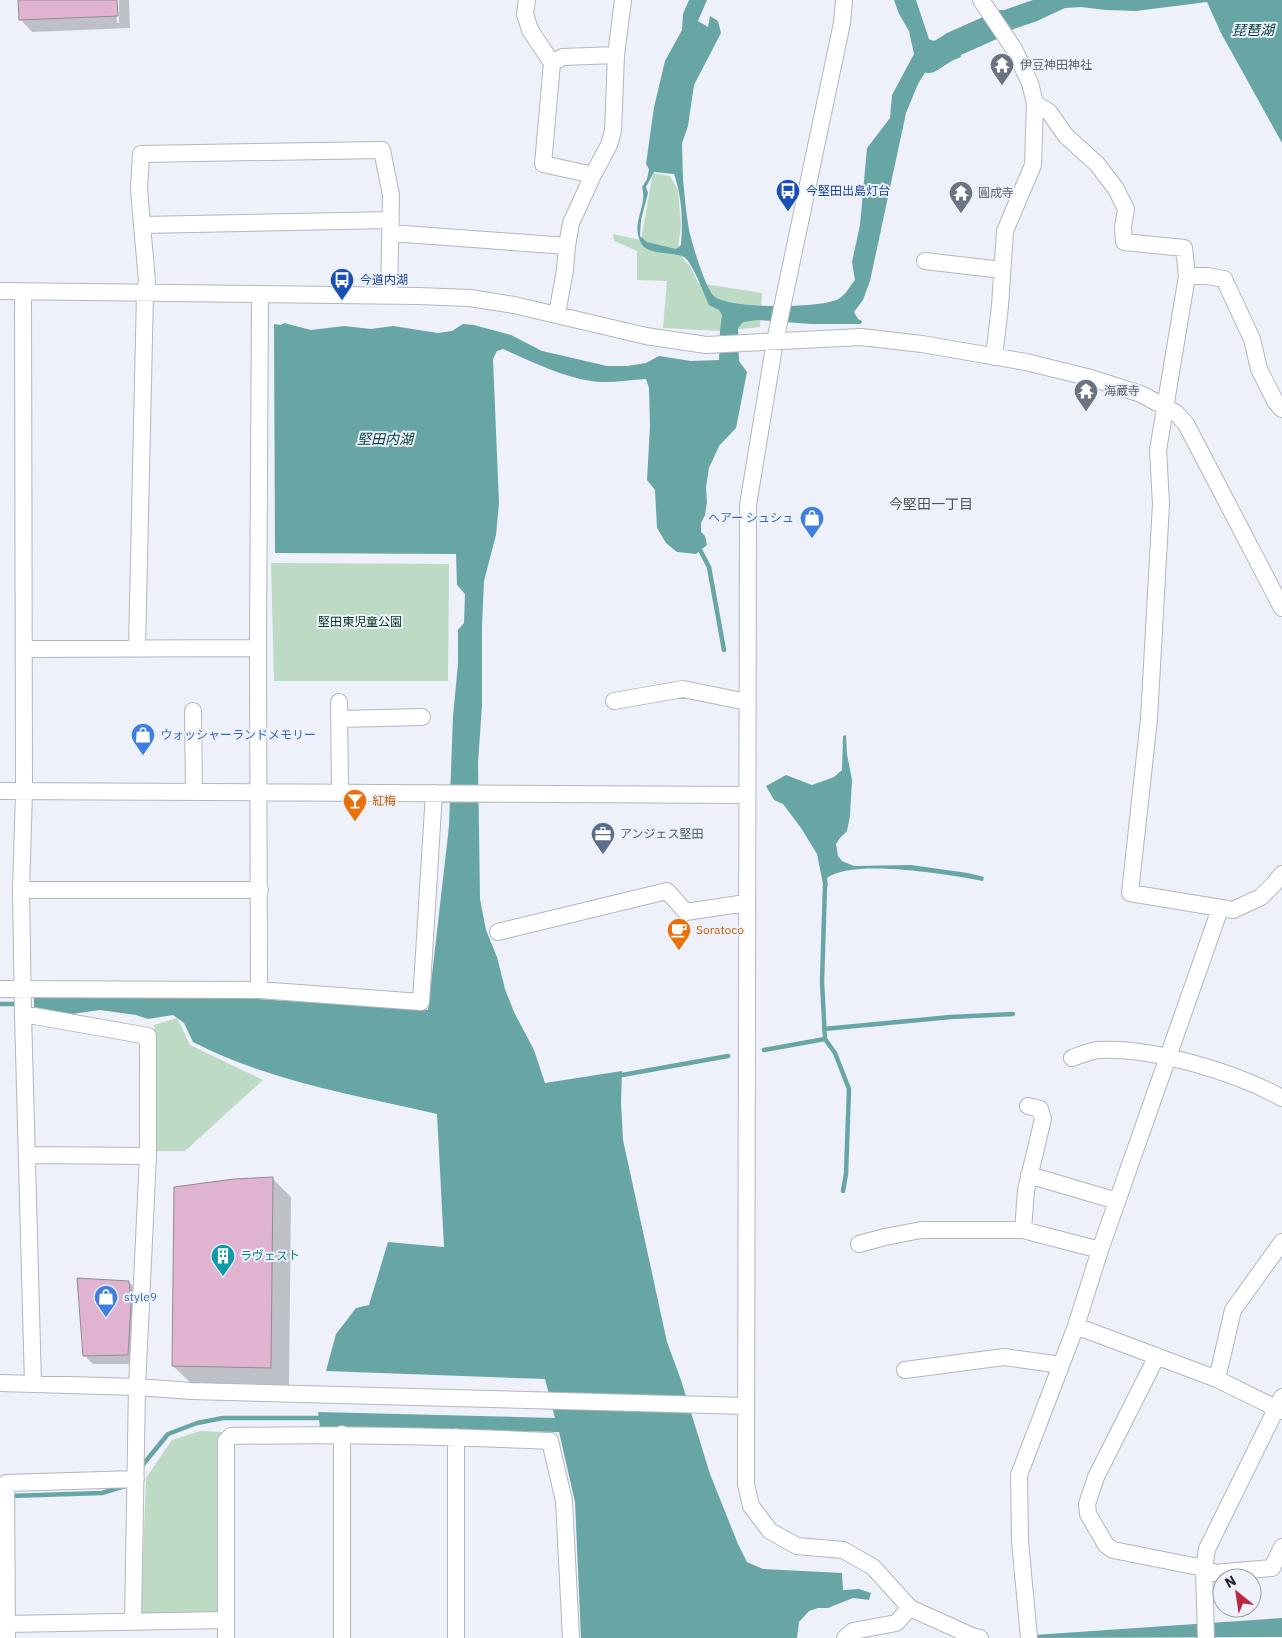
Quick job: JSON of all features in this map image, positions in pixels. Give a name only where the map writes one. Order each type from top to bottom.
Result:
[{"type":"street","points":[[527,0],[525,14],[530,30],[552,63],[543,164],[592,176]]},
{"type":"street","points":[[557,314],[571,223],[592,176],[609,145],[613,131],[616,55],[623,0]]},
{"type":"street","points":[[844,0],[842,23],[776,333],[748,505],[746,1484],[751,1506],[770,1531],[797,1546],[843,1550],[872,1567],[910,1608],[974,1637]]},
{"type":"street","points":[[981,0],[1014,49],[1030,84],[1035,103],[1033,165],[1005,231],[1000,306],[994,357]]},
{"type":"street","points":[[552,63],[563,58],[616,55]]},
{"type":"street","points":[[1035,103],[1049,112],[1066,136],[1097,164],[1116,189],[1126,209],[1124,242],[1184,248],[1187,276],[1158,450],[1161,504],[1149,719],[1130,893],[1233,910],[1261,897],[1282,874]]},
{"type":"street","points":[[137,648],[145,293],[147,281],[139,189],[141,154],[382,150],[392,195],[389,296]]},
{"type":"street","points":[[142,225],[391,227],[567,246]]},
{"type":"street","points":[[925,261],[1002,270]]},
{"type":"street","points":[[1187,276],[1207,276],[1224,279],[1252,339],[1260,369],[1275,401],[1282,409]]},
{"type":"street","points":[[0,291],[470,298],[557,314],[646,336],[706,344],[741,343],[776,333],[861,337],[922,344],[1026,362],[1091,378],[1141,394],[1176,413],[1186,424],[1282,608]]},
{"type":"street","points":[[23,292],[24,792],[21,890],[33,1384]]},
{"type":"street","points":[[260,294],[258,648],[260,990]]},
{"type":"street","points":[[24,648],[258,648]]},
{"type":"street","points":[[614,701],[683,689],[747,702]]},
{"type":"street","points":[[340,793],[339,710],[422,717]]},
{"type":"street","points":[[193,711],[194,792]]},
{"type":"street","points":[[0,791],[746,795]]},
{"type":"street","points":[[0,989],[260,990],[421,1002],[441,793]]},
{"type":"street","points":[[21,890],[260,890]]},
{"type":"street","points":[[498,932],[668,891],[686,912],[746,903]]},
{"type":"street","points":[[1029,1638],[1020,1541],[1019,1475],[1076,1326],[1100,1250],[1220,909]]},
{"type":"street","points":[[23,1014],[148,1036],[148,1156],[137,1387],[133,1622]]},
{"type":"street","points":[[1072,1058],[1097,1050],[1168,1057],[1224,1073],[1263,1088],[1282,1098]]},
{"type":"street","points":[[1023,1230],[1026,1190],[1042,1118],[1040,1109],[1028,1106]]},
{"type":"street","points":[[27,1156],[148,1156]]},
{"type":"street","points":[[1029,1175],[1117,1201]]},
{"type":"street","points":[[859,1244],[921,1230],[1023,1230],[1100,1250]]},
{"type":"street","points":[[1217,1379],[1233,1310],[1282,1242]]},
{"type":"street","points":[[1076,1326],[1280,1405],[1207,1548],[1204,1568],[1206,1638]]},
{"type":"street","points":[[1157,1356],[1096,1477],[1087,1504],[1088,1514],[1106,1544],[1112,1550],[1204,1568],[1214,1573],[1272,1568],[1282,1548]]},
{"type":"street","points":[[905,1370],[1004,1357],[1061,1365]]},
{"type":"street","points":[[0,1383],[137,1387],[192,1391],[746,1406]]},
{"type":"street","points":[[342,1434],[342,1638]]},
{"type":"street","points":[[226,1638],[226,1441],[232,1436],[342,1434],[550,1441],[564,1500],[571,1638]]},
{"type":"street","points":[[456,1437],[456,1638]]},
{"type":"street","points":[[136,1479],[6,1483],[7,1631],[133,1622],[226,1620]]},
{"type":"street","points":[[845,1638],[853,1631],[896,1623],[910,1608]]},
{"type":"green space","points":[[653,173],[670,176],[678,190],[681,225],[678,249],[690,266],[698,283],[762,293],[760,327],[720,331],[663,328],[667,281],[637,280],[637,251],[614,241],[613,234],[641,240]]},
{"type":"green space","name":"堅田東児童公園","points":[[271,563],[449,564],[448,681],[274,681]]},
{"type":"green space","points":[[177,1018],[190,1045],[263,1080],[185,1151],[155,1151],[156,1046],[154,1025]]},
{"type":"green space","points":[[200,1431],[223,1432],[220,1614],[141,1616],[146,1478],[172,1440]]},
{"type":"water","name":"堅田内湖","points":[[689,0],[707,0],[698,21],[708,27],[710,16],[718,21],[721,33],[694,85],[688,126],[682,143],[683,180],[689,230],[711,293],[724,301],[739,304],[798,306],[831,302],[840,298],[855,280],[852,262],[860,225],[867,148],[890,118],[892,95],[914,54],[909,31],[899,14],[894,0],[916,0],[929,39],[940,41],[958,36],[965,50],[960,54],[961,57],[926,71],[918,84],[906,113],[870,281],[863,300],[854,312],[858,319],[862,321],[861,324],[811,324],[758,320],[743,322],[738,328],[739,361],[747,372],[736,428],[719,446],[709,468],[706,487],[707,502],[705,515],[701,523],[701,532],[705,536],[707,545],[696,554],[677,552],[666,543],[657,528],[655,490],[647,480],[650,426],[649,388],[646,379],[604,382],[579,379],[546,368],[503,349],[497,351],[493,359],[499,503],[496,535],[484,581],[482,705],[478,763],[480,899],[486,930],[497,957],[505,989],[514,1012],[534,1050],[545,1083],[622,1071],[623,1140],[667,1342],[681,1380],[710,1474],[747,1562],[763,1569],[842,1573],[843,1590],[859,1589],[871,1593],[869,1600],[853,1598],[828,1608],[818,1608],[809,1611],[799,1622],[797,1638],[581,1638],[575,1502],[559,1432],[320,1427],[318,1412],[555,1418],[545,1379],[326,1371],[336,1334],[356,1308],[369,1305],[388,1242],[444,1247],[437,1114],[312,1086],[251,1067],[193,1042],[184,1023],[173,1015],[148,1019],[136,1015],[100,1010],[72,1014],[34,1007],[34,997],[213,996],[428,1010],[449,826],[453,716],[458,664],[458,630],[464,623],[465,594],[457,585],[456,554],[275,553],[274,324],[281,325],[284,323],[311,330],[344,326],[371,329],[393,326],[438,333],[452,331],[463,324],[511,335],[542,351],[607,366],[627,366],[646,363],[659,356],[691,361],[719,360],[722,315],[719,310],[709,305],[695,272],[684,257],[655,252],[644,247],[637,228],[643,201],[642,187],[647,179],[649,169],[646,164],[654,107],[665,61],[682,30],[683,14]],"holes":[[[654,172],[674,174],[679,191],[682,218],[681,245],[676,249],[647,242],[640,236],[641,220],[648,193],[646,187]]]},
{"type":"water","name":"琵琶湖","points":[[1033,0],[1282,0],[1282,143],[1221,33],[1207,2],[1136,11],[1081,7],[1065,8],[1037,21],[972,44],[966,34],[1004,10]]},
{"type":"water","points":[[846,735],[847,754],[852,780],[850,816],[847,831],[836,844],[838,856],[842,861],[854,866],[911,865],[968,873],[984,877],[983,881],[926,872],[858,869],[840,872],[827,878],[828,886],[823,884],[817,854],[783,804],[774,800],[766,786],[786,775],[812,785],[834,777],[842,770],[843,736]]},
{"type":"water","points":[[1282,1618],[1282,1637],[1034,1638],[1034,1635]]},
{"type":"building","points":[[18,0],[117,0],[118,16],[19,20]]},
{"type":"building","name":"ラヴェスト","points":[[273,1177],[271,1368],[172,1366],[174,1187],[234,1179]]},
{"type":"building","name":"style9","points":[[77,1278],[129,1281],[131,1303],[128,1355],[83,1356]]},
{"type":"waterway","points":[[929,60],[954,44],[1001,23]]},
{"type":"waterway","points":[[698,546],[709,567],[724,650]]},
{"type":"waterway","points":[[764,1050],[825,1039],[822,982],[825,885]]},
{"type":"waterway","points":[[0,1004],[19,1004]]},
{"type":"waterway","points":[[824,1029],[951,1017],[1013,1014]]},
{"type":"waterway","points":[[825,1039],[835,1053],[849,1089],[846,1174],[843,1191]]},
{"type":"waterway","points":[[622,1075],[728,1056]]},
{"type":"waterway","points":[[141,1467],[168,1434],[197,1423],[223,1418],[325,1418]]},
{"type":"waterway","points":[[9,1496],[102,1493],[125,1486]]},
{"type":"place","name":"伊豆神田神社","points":[[1002,86]]},
{"type":"place","name":"今堅田出島灯台","points":[[788,212]]},
{"type":"place","name":"圓成寺","points":[[961,214]]},
{"type":"place","name":"今道内湖","points":[[342,301]]},
{"type":"place","name":"海蔵寺","points":[[1086,412]]},
{"type":"place","name":"ヘアー シュシュ","points":[[812,539]]},
{"type":"place","name":"ウォッシャーランドメモリー","points":[[143,756]]},
{"type":"place","name":"紅梅","points":[[355,822]]},
{"type":"place","name":"アンジェス堅田","points":[[603,855]]},
{"type":"place","name":"Soratoco","points":[[679,951]]},
{"type":"place","name":"ラヴェスト","points":[[223,1277]]},
{"type":"place","name":"style9","points":[[106,1318]]},
{"type":"district","name":"今堅田一丁目","points":[[931,504]]}]
